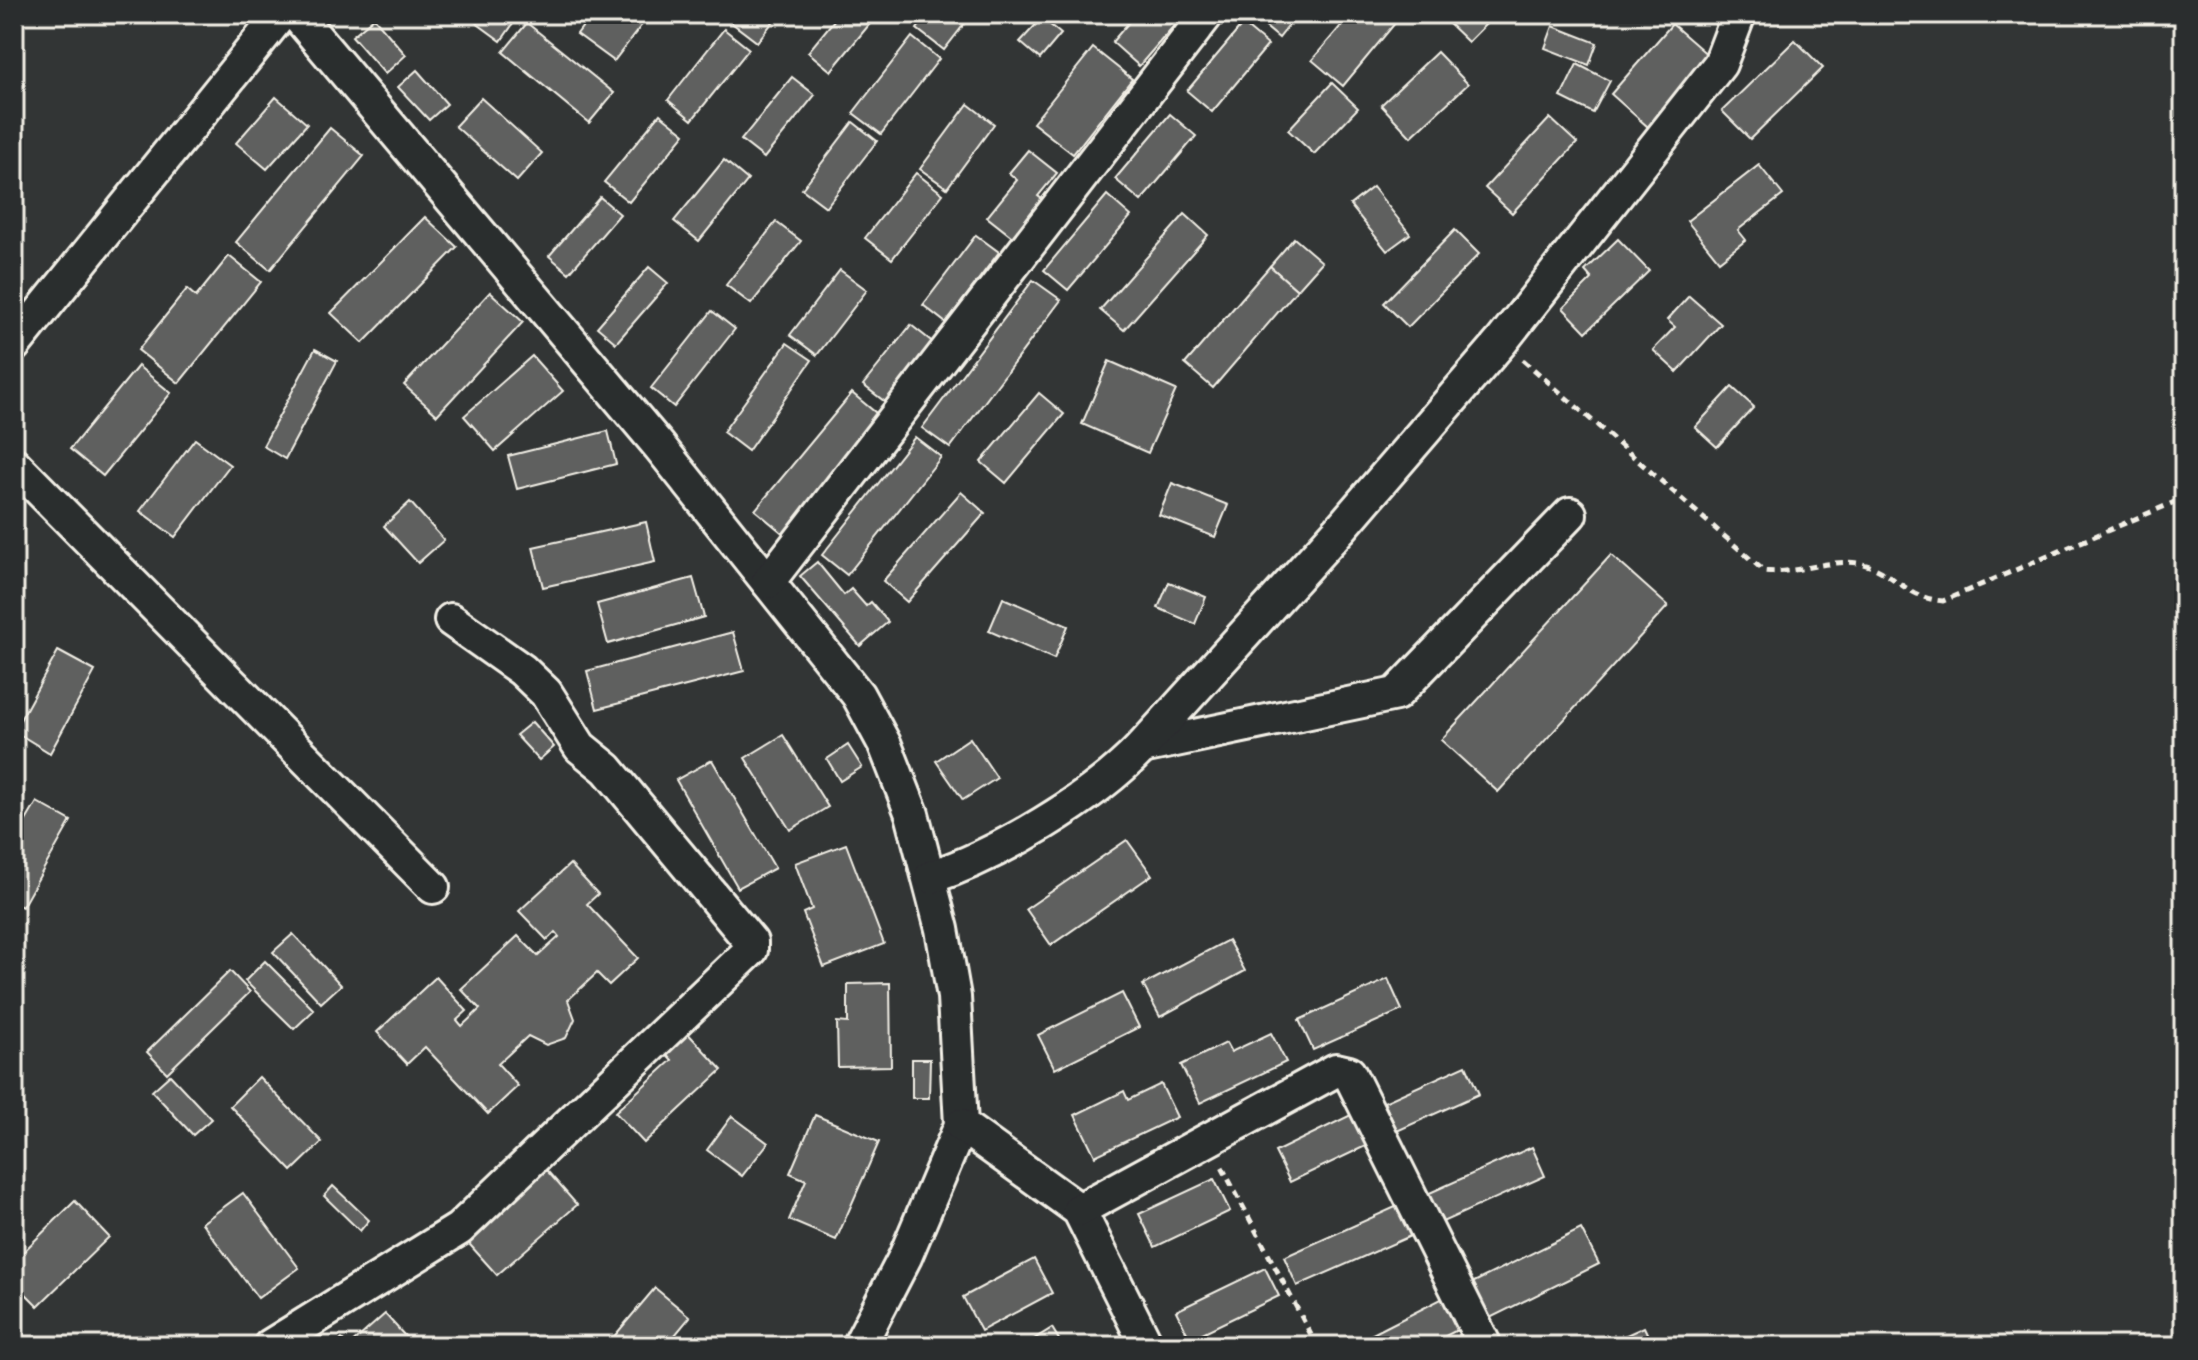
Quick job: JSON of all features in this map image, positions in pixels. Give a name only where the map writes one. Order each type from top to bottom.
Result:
[{"type":"street","points":[[14,345],[281,14]]},
{"type":"street","points":[[296,14],[650,435],[858,695],[885,745],[912,814],[931,877],[954,997],[961,1125],[905,1257],[859,1346]]},
{"type":"street","points":[[768,582],[1207,14]]},
{"type":"street","points":[[931,877],[972,863],[1051,817],[1127,762],[1142,747],[1340,529],[1501,342],[1720,64],[1739,14]]},
{"type":"street","points":[[14,464],[433,887]]},
{"type":"street","points":[[1142,747],[1396,694],[1570,514]]},
{"type":"street","points":[[270,1346],[459,1229],[751,950],[751,942],[607,769],[580,747],[546,693],[522,670],[451,620]]},
{"type":"street","points":[[1079,1210],[1336,1070],[1349,1073],[1485,1346]]},
{"type":"street","points":[[961,1125],[1079,1210],[1147,1346]]},
{"type":"path","points":[[1501,342],[1764,571],[1784,574],[1858,563],[1889,575],[1910,594],[1943,601],[2184,498]]},
{"type":"path","points":[[1207,1140],[1317,1346]]},
{"type":"building","points":[[464,14],[520,14],[501,41]]},
{"type":"building","points":[[592,14],[650,14],[614,61],[577,34]]},
{"type":"building","points":[[720,14],[779,14],[757,42]]},
{"type":"building","points":[[839,14],[878,14],[831,71],[808,52]]},
{"type":"building","points":[[929,14],[972,14],[944,50],[917,29]]},
{"type":"building","points":[[1136,14],[1184,14],[1139,66],[1112,42]]},
{"type":"building","points":[[1250,14],[1298,14],[1279,38]]},
{"type":"building","points":[[1351,14],[1401,16],[1343,86],[1312,60]]},
{"type":"building","points":[[1449,14],[1496,14],[1468,42],[1444,19]]},
{"type":"building","points":[[374,18],[406,55],[385,74],[352,36]]},
{"type":"building","points":[[1042,18],[1061,34],[1040,59],[1020,42]]},
{"type":"building","points":[[527,23],[614,93],[589,123],[503,52]]},
{"type":"building","points":[[1243,24],[1268,45],[1212,112],[1187,91]]},
{"type":"building","points":[[1672,24],[1709,56],[1648,127],[1611,94]]},
{"type":"building","points":[[1553,26],[1597,43],[1589,65],[1545,48]]},
{"type":"building","points":[[724,29],[749,49],[692,120],[668,100]]},
{"type":"building","points":[[912,37],[939,59],[881,134],[853,113]]},
{"type":"building","points":[[1795,40],[1823,68],[1750,139],[1722,111]]},
{"type":"building","points":[[1093,48],[1132,79],[1073,154],[1033,123]]},
{"type":"building","points":[[1437,52],[1468,84],[1411,137],[1381,105]]},
{"type":"building","points":[[1577,64],[1610,81],[1593,113],[1561,97]]},
{"type":"building","points":[[417,70],[447,104],[429,120],[398,87]]},
{"type":"building","points":[[792,77],[815,95],[764,158],[741,140]]},
{"type":"building","points":[[1332,83],[1358,108],[1314,154],[1288,130]]},
{"type":"building","points":[[276,97],[307,124],[267,169],[236,143]]},
{"type":"building","points":[[481,98],[542,153],[517,181],[455,126]]},
{"type":"building","points":[[968,104],[994,124],[947,188],[920,169]]},
{"type":"building","points":[[660,114],[685,134],[629,202],[604,182]]},
{"type":"building","points":[[1170,114],[1196,136],[1141,201],[1115,179]]},
{"type":"building","points":[[1550,118],[1577,143],[1512,213],[1485,188]]},
{"type":"building","points":[[853,122],[877,141],[826,207],[802,189]]},
{"type":"building","points":[[330,128],[364,156],[270,270],[236,242]]},
{"type":"building","points":[[1028,150],[1057,173],[1038,196],[1046,202],[1015,239],[987,217],[1017,180],[1009,173]]},
{"type":"building","points":[[724,160],[748,180],[699,241],[674,221]]},
{"type":"building","points":[[1759,165],[1783,195],[1738,230],[1746,240],[1719,261],[1687,221]]},
{"type":"building","points":[[916,173],[943,194],[892,259],[865,238]]},
{"type":"building","points":[[1373,187],[1410,234],[1387,251],[1350,205]]},
{"type":"building","points":[[1107,195],[1131,216],[1068,290],[1044,270]]},
{"type":"building","points":[[600,197],[620,214],[569,273],[549,256]]},
{"type":"building","points":[[1185,214],[1208,235],[1124,330],[1100,310]]},
{"type":"building","points":[[425,217],[457,247],[363,343],[331,313]]},
{"type":"building","points":[[776,222],[801,241],[751,304],[726,285]]},
{"type":"building","points":[[1455,230],[1479,254],[1408,327],[1384,303]]},
{"type":"building","points":[[976,235],[999,252],[946,323],[923,305]]},
{"type":"building","points":[[1294,238],[1322,262],[1297,290],[1270,266]]},
{"type":"building","points":[[1618,239],[1649,271],[1586,332],[1563,308],[1592,279],[1585,271]]},
{"type":"building","points":[[229,256],[261,282],[179,383],[138,350],[187,289],[196,297]]},
{"type":"building","points":[[1270,266],[1297,290],[1213,388],[1185,364]]},
{"type":"building","points":[[649,267],[668,283],[616,343],[597,327]]},
{"type":"building","points":[[840,270],[867,290],[817,355],[790,335]]},
{"type":"building","points":[[1033,280],[1061,300],[950,448],[922,428]]},
{"type":"building","points":[[490,292],[523,322],[437,415],[404,385]]},
{"type":"building","points":[[1689,296],[1721,324],[1677,372],[1653,350],[1675,327],[1667,320]]},
{"type":"building","points":[[712,311],[735,329],[674,407],[651,388]]},
{"type":"building","points":[[911,325],[935,344],[888,404],[863,385]]},
{"type":"building","points":[[787,343],[812,360],[748,451],[723,432]]},
{"type":"building","points":[[315,349],[337,361],[285,459],[263,446]]},
{"type":"building","points":[[532,356],[563,391],[495,451],[464,416]]},
{"type":"building","points":[[1109,361],[1176,390],[1148,453],[1082,424]]},
{"type":"building","points":[[138,366],[171,393],[103,476],[70,449]]},
{"type":"building","points":[[1732,387],[1754,407],[1717,447],[1695,427]]},
{"type":"building","points":[[852,393],[882,418],[785,535],[755,510]]},
{"type":"building","points":[[1039,393],[1064,414],[1006,483],[981,462]]},
{"type":"building","points":[[608,431],[616,464],[517,489],[508,456]]},
{"type":"building","points":[[915,437],[941,457],[847,575],[822,555]]},
{"type":"building","points":[[195,439],[230,465],[175,537],[140,511]]},
{"type":"building","points":[[1172,483],[1228,505],[1215,537],[1159,515]]},
{"type":"building","points":[[961,492],[985,513],[907,602],[883,581]]},
{"type":"building","points":[[410,502],[444,540],[418,563],[384,526]]},
{"type":"building","points":[[646,522],[655,562],[543,587],[533,547]]},
{"type":"building","points":[[1611,555],[1668,606],[1498,792],[1441,740]]},
{"type":"building","points":[[817,562],[844,595],[851,589],[866,606],[871,602],[888,622],[860,646],[800,576]]},
{"type":"building","points":[[693,578],[704,617],[608,644],[597,604]]},
{"type":"building","points":[[1169,582],[1206,597],[1195,624],[1158,608]]},
{"type":"building","points":[[1003,598],[1068,626],[1054,659],[989,631]]},
{"type":"building","points":[[733,632],[744,671],[597,709],[587,671]]},
{"type":"building","points":[[58,651],[95,671],[50,753],[14,731]]},
{"type":"building","points":[[532,722],[554,747],[539,760],[516,735]]},
{"type":"building","points":[[783,735],[828,807],[790,830],[745,758]]},
{"type":"building","points":[[970,738],[997,778],[963,800],[936,761]]},
{"type":"building","points":[[848,745],[862,767],[840,781],[827,759]]},
{"type":"building","points":[[712,760],[775,868],[738,888],[676,780]]},
{"type":"building","points":[[37,802],[71,821],[22,907],[14,903],[14,841]]},
{"type":"building","points":[[1127,840],[1152,875],[1051,945],[1026,909]]},
{"type":"building","points":[[846,844],[884,944],[824,967],[803,913],[812,909],[795,863]]},
{"type":"building","points":[[570,864],[598,894],[587,904],[638,958],[609,985],[597,973],[568,1000],[575,1019],[566,1038],[546,1045],[528,1036],[498,1064],[518,1086],[488,1114],[425,1047],[407,1064],[377,1032],[436,977],[467,1011],[457,1020],[462,1026],[480,1009],[461,989],[518,936],[538,956],[559,937],[555,932],[547,940],[519,911]]},
{"type":"building","points":[[293,934],[341,985],[321,1003],[273,952]]},
{"type":"building","points":[[1228,940],[1245,971],[1160,1017],[1143,985]]},
{"type":"building","points":[[265,961],[314,1010],[294,1029],[245,981]]},
{"type":"building","points":[[230,971],[250,992],[167,1073],[147,1052]]},
{"type":"building","points":[[1388,979],[1402,1010],[1313,1050],[1299,1020]]},
{"type":"building","points":[[890,983],[891,1066],[838,1067],[837,1022],[848,1023],[848,984]]},
{"type":"building","points":[[1122,993],[1139,1027],[1055,1069],[1038,1035]]},
{"type":"building","points":[[682,1027],[722,1070],[644,1143],[615,1112],[672,1060],[660,1047]]},
{"type":"building","points":[[1271,1033],[1286,1062],[1200,1103],[1181,1065],[1226,1043],[1231,1052]]},
{"type":"building","points":[[912,1059],[930,1059],[929,1098],[912,1098]]},
{"type":"building","points":[[1466,1065],[1479,1094],[1397,1131],[1384,1102]]},
{"type":"building","points":[[170,1075],[211,1119],[193,1135],[152,1091]]},
{"type":"building","points":[[259,1077],[322,1142],[292,1171],[230,1106]]},
{"type":"building","points":[[1161,1084],[1177,1117],[1095,1156],[1075,1115],[1124,1091],[1128,1100]]},
{"type":"building","points":[[1359,1111],[1374,1142],[1290,1182],[1275,1152]]},
{"type":"building","points":[[815,1115],[879,1142],[836,1240],[789,1220],[806,1180],[790,1173]]},
{"type":"building","points":[[732,1116],[768,1143],[742,1176],[707,1150]]},
{"type":"building","points":[[1532,1147],[1545,1176],[1438,1224],[1425,1195]]},
{"type":"building","points":[[542,1165],[577,1205],[497,1275],[462,1236]]},
{"type":"building","points":[[1214,1179],[1230,1211],[1155,1247],[1139,1214]]},
{"type":"building","points":[[333,1186],[369,1220],[360,1231],[324,1196]]},
{"type":"building","points":[[243,1193],[299,1268],[258,1298],[202,1223]]},
{"type":"building","points":[[75,1201],[109,1237],[38,1306],[25,1293],[14,1305],[14,1261]]},
{"type":"building","points":[[1402,1204],[1415,1234],[1297,1286],[1284,1257]]},
{"type":"building","points":[[1581,1229],[1599,1264],[1488,1319],[1470,1284]]},
{"type":"building","points":[[1034,1259],[1052,1293],[981,1331],[963,1297]]},
{"type":"building","points":[[1265,1268],[1279,1296],[1190,1339],[1176,1311]]},
{"type":"building","points":[[655,1288],[690,1317],[666,1346],[606,1346]]},
{"type":"building","points":[[1449,1295],[1465,1326],[1426,1346],[1349,1346]]},
{"type":"building","points":[[385,1314],[414,1346],[349,1346]]},
{"type":"building","points":[[1644,1327],[1653,1346],[1602,1346]]},
{"type":"building","points":[[1052,1328],[1061,1343],[1056,1346],[1023,1346]]},
{"type":"building","points":[[342,1339],[349,1346],[334,1346]]}]
